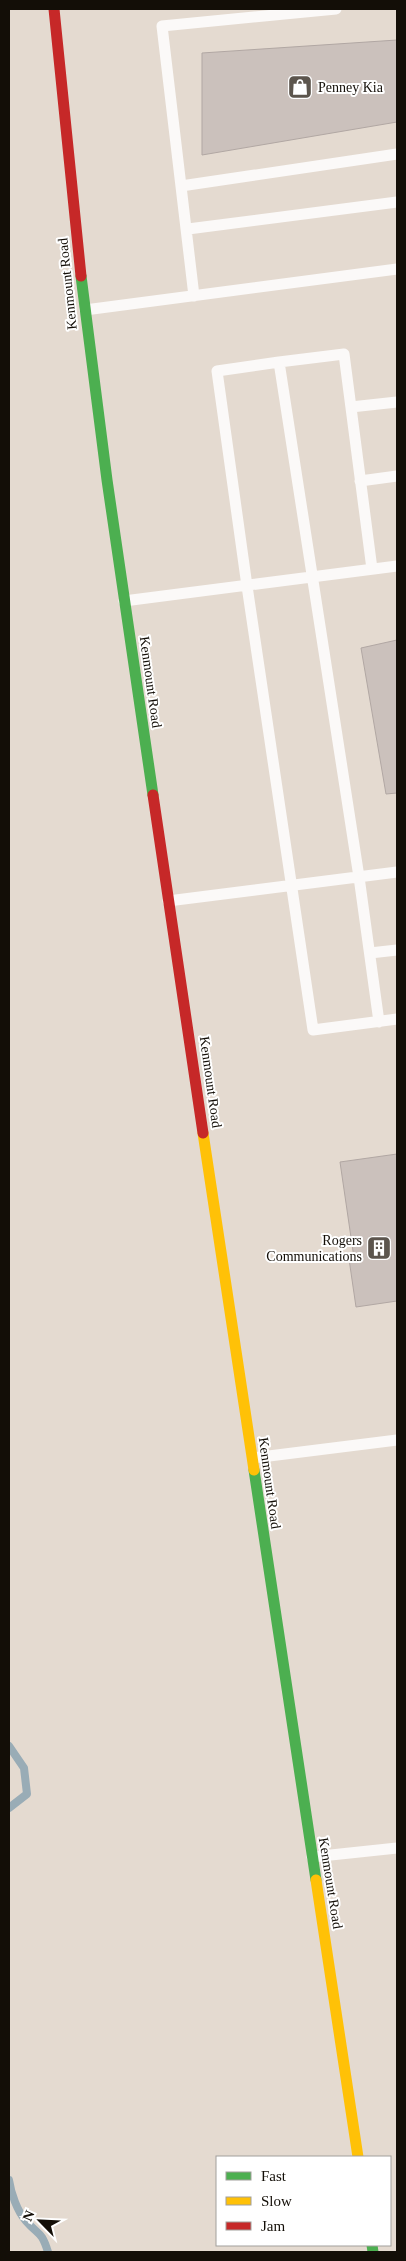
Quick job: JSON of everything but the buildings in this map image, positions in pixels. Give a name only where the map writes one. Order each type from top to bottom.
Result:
[{"type":"main road","name":"Kenmount Road","points":[[54,9],[85,310],[124,601],[251,1458],[358,2156]]},
{"type":"lane","points":[[194,296],[188,229],[162,26],[336,9]]},
{"type":"lane","points":[[181,186],[397,154]]},
{"type":"lane","points":[[188,229],[397,202]]},
{"type":"lane","points":[[85,310],[397,269]]},
{"type":"lane","points":[[372,569],[344,354],[217,371],[246,586],[313,1030],[397,1020]]},
{"type":"lane","points":[[279,362],[360,877],[379,1022]]},
{"type":"lane","points":[[351,407],[397,402]]},
{"type":"lane","points":[[360,481],[397,476]]},
{"type":"lane","points":[[124,601],[397,566]]},
{"type":"lane","points":[[168,900],[397,872]]},
{"type":"lane","points":[[370,954],[397,950]]},
{"type":"lane","points":[[251,1458],[397,1440]]},
{"type":"lane","points":[[312,1857],[397,1848]]},
{"type":"waterway","points":[[9,1746],[24,1768],[27,1794],[9,1808]]},
{"type":"waterway","points":[[9,2180],[17,2207],[26,2221],[41,2236],[48,2252]]},
{"type":"traffic: fast","points":[[81,276],[107,480],[153,795]]},
{"type":"traffic: fast","points":[[254,1470],[316,1880]]},
{"type":"traffic: fast","points":[[372,2246],[373,2252]]},
{"type":"traffic: slow","points":[[203,1133],[254,1470]]},
{"type":"traffic: slow","points":[[316,1880],[358,2156]]},
{"type":"traffic: jam","points":[[54,9],[81,276]]},
{"type":"traffic: jam","points":[[153,795],[203,1133]]},
{"type":"place","name":"Penney Kia","points":[[300,87]]},
{"type":"place","name":"Rogers Communications","points":[[379,1248]]}]
